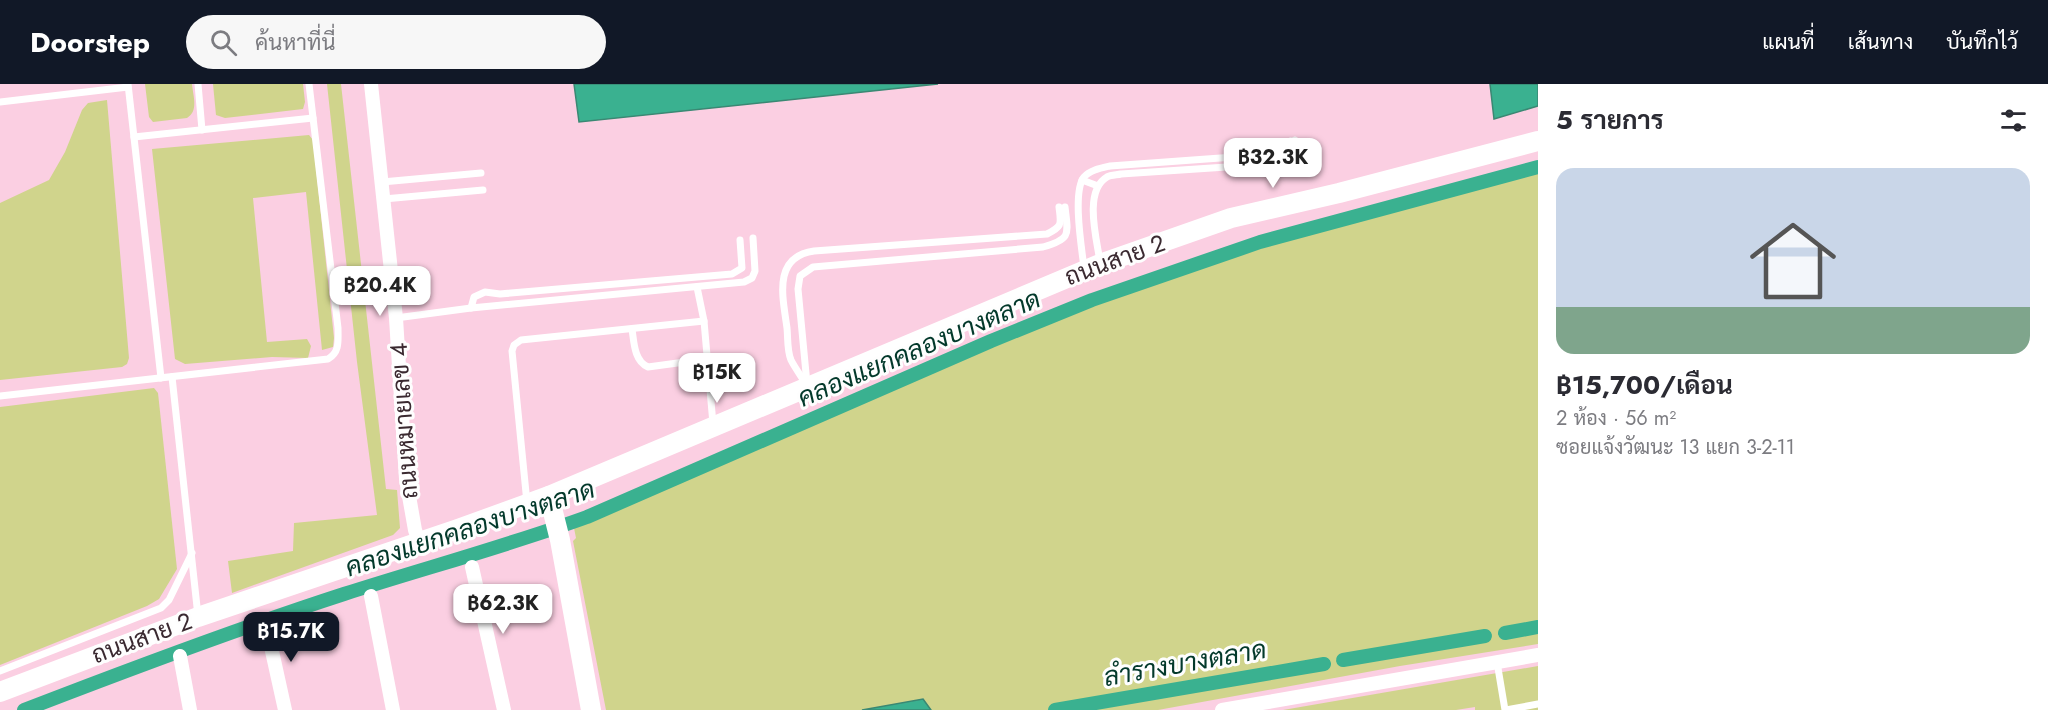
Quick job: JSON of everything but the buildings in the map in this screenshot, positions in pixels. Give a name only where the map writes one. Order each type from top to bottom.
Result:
[{"type":"street","name":"ถนนหมายเลข 4","points":[[372,84],[396,318],[406,479],[419,542]]},
{"type":"street","name":"ถนนสาย 2","points":[[0,692],[198,617],[549,496],[1092,267],[1231,218],[1538,141]]},
{"type":"street","points":[[549,496],[558,532],[591,710]]},
{"type":"street","points":[[472,567],[504,710]]},
{"type":"street","points":[[371,596],[393,710]]},
{"type":"street","points":[[266,624],[285,710]]},
{"type":"street","points":[[1222,710],[1538,655]]},
{"type":"street","points":[[180,656],[190,710]]},
{"type":"lane","points":[[198,84],[202,130]]},
{"type":"lane","points":[[0,396],[328,359],[338,350],[338,328],[309,84]]},
{"type":"lane","points":[[0,102],[128,86],[161,378]]},
{"type":"lane","points":[[134,136],[313,118]]},
{"type":"lane","points":[[1293,141],[1298,154],[1288,164],[1121,174],[1108,177],[1098,186],[1092,207],[1092,267],[1078,207],[1082,180],[1093,170],[1110,166],[1274,154],[1287,150],[1293,141]]},
{"type":"lane","points":[[382,182],[481,173]]},
{"type":"lane","points":[[1082,180],[1098,186]]},
{"type":"lane","points":[[384,200],[483,190]]},
{"type":"lane","points":[[1062,207],[1067,225],[1065,238],[1061,242],[1043,247],[820,265],[800,276],[798,289],[808,386],[790,358],[782,286],[785,271],[802,253],[1047,234],[1061,224],[1062,207]]},
{"type":"lane","points":[[396,318],[471,308],[744,282],[752,278],[755,271],[753,238]]},
{"type":"lane","points":[[471,308],[474,297],[485,292],[500,294],[732,274],[742,268],[740,240]]},
{"type":"lane","points":[[785,271],[800,276]]},
{"type":"lane","points":[[697,287],[704,321],[713,426]]},
{"type":"lane","points":[[527,504],[512,351],[514,345],[520,340],[704,321]]},
{"type":"lane","points":[[632,328],[638,359],[643,365],[648,367],[708,359]]},
{"type":"lane","points":[[172,377],[198,617]]},
{"type":"lane","points":[[0,671],[161,608],[169,600],[192,553]]},
{"type":"lane","points":[[1497,662],[1506,710],[1538,704]]},
{"type":"shaded area","points":[[145,84],[192,84],[194,107],[191,115],[187,118],[153,122],[149,117]]},
{"type":"shaded area","points":[[213,84],[303,84],[305,102],[303,109],[225,118],[216,115]]},
{"type":"shaded area","points":[[327,84],[341,84],[386,489],[397,490],[400,528],[393,535],[232,593],[228,561],[293,551],[294,523],[377,515],[357,362]]},
{"type":"shaded area","points":[[574,84],[938,84],[579,122]]},
{"type":"shaded area","points":[[1490,84],[1538,84],[1538,106],[1494,119]]},
{"type":"shaded area","points":[[107,100],[129,358],[127,364],[122,367],[0,380],[0,203],[49,180],[65,152],[82,110],[88,103]]},
{"type":"shaded area","points":[[309,135],[313,140],[334,338],[333,347],[322,350],[306,192],[253,198],[267,342],[307,339],[311,346],[308,358],[272,357],[185,364],[175,359],[152,149]]},
{"type":"shaded area","points":[[1538,170],[1538,644],[1400,666],[1158,710],[931,710],[923,699],[862,710],[606,710],[573,541],[576,538],[574,528],[1058,319],[1270,245]]},
{"type":"shaded area","points":[[154,388],[158,393],[177,569],[159,599],[147,606],[0,665],[0,407]]},
{"type":"shaded area","points":[[1538,666],[1538,710],[1475,710],[1475,707],[1456,710],[1283,710]]},
{"type":"shaded area","points":[[923,699],[931,710],[862,710]]},
{"type":"waterway","name":"คลองแยกคลองบางตลาด","points":[[24,710],[263,621],[587,517],[991,341],[1092,300],[1260,242],[1538,167]]},
{"type":"waterway","name":"ลำรางบางตลาด","points":[[1505,633],[1538,627]]},
{"type":"waterway","name":"ลำรางบางตลาด","points":[[1343,660],[1485,636]]},
{"type":"waterway","name":"ลำรางบางตลาด","points":[[1055,710],[1324,664]]}]
